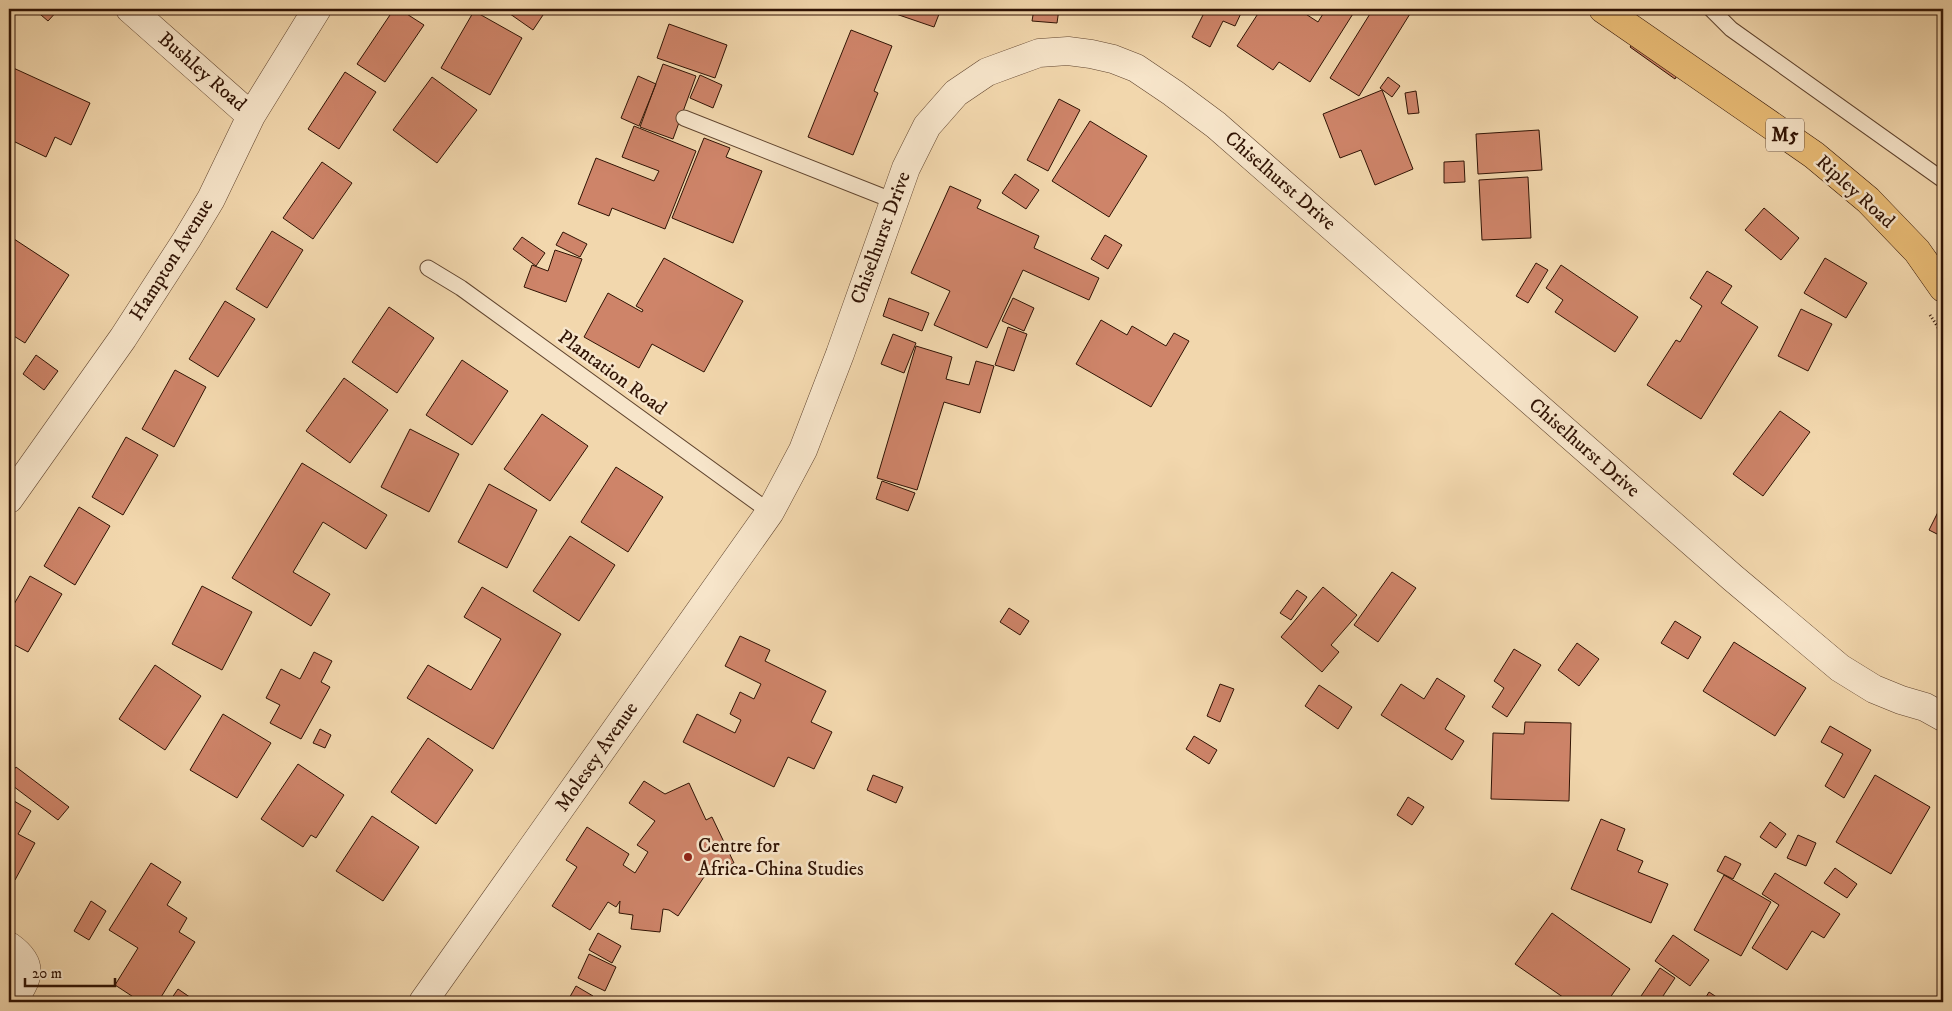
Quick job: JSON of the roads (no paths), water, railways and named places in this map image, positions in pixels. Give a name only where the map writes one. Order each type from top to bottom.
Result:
[{"type":"main road","name":"Ripley Road","points":[[1603,9],[1820,160],[1868,200],[1917,251],[1943,288]]},
{"type":"street","name":"Bushley Road","points":[[130,9],[251,116]]},
{"type":"street","name":"Hampton Avenue","points":[[9,499],[123,338],[187,239],[211,199],[251,116],[317,9]]},
{"type":"street","name":"Chiselhurst Drive","points":[[770,512],[803,450],[906,168],[927,126],[956,93],[987,72],[1039,53],[1068,51],[1112,59],[1136,68],[1216,125],[1733,578],[1840,668],[1874,688],[1902,700],[1937,710]]},
{"type":"street","name":"Molesey Avenue","points":[[423,1002],[770,512]]},
{"type":"street","points":[[9,946],[20,953],[25,960],[27,969],[26,978],[12,1002]]},
{"type":"lane","points":[[1711,9],[1731,29],[1943,180]]},
{"type":"lane","points":[[684,118],[894,201]]},
{"type":"lane","name":"Plantation Road","points":[[428,268],[461,288],[770,512]]},
{"type":"place","name":"Centre for Africa-China Studies","points":[[688,857]]}]
